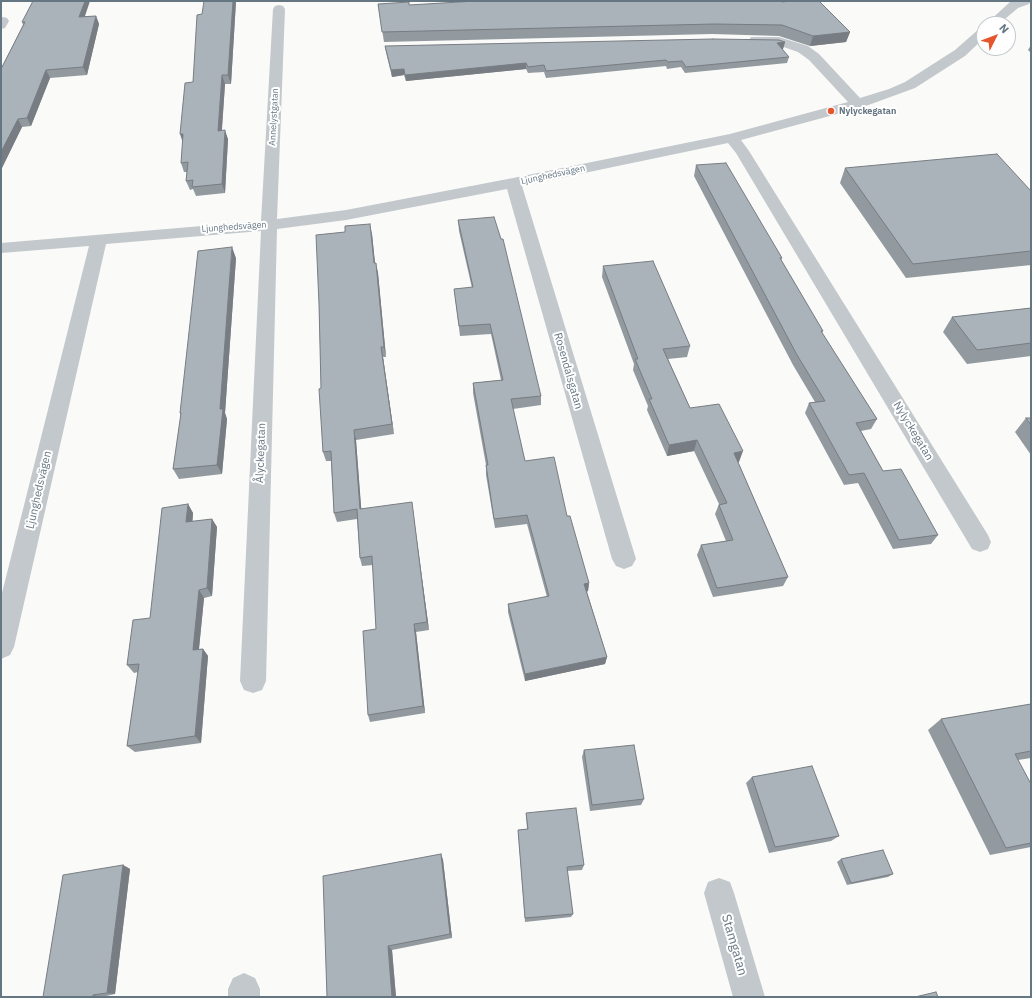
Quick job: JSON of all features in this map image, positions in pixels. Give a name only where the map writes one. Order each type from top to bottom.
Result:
[{"type":"street","points":[[1000,16],[1015,2]]},
{"type":"street","name":"Annelystgatan","points":[[269,225],[279,9]]},
{"type":"street","name":"Ljunghedsvägen","points":[[1,248],[269,225],[385,208],[513,184],[731,138],[858,104],[894,92],[910,85],[937,69],[960,53],[976,39]]},
{"type":"street","points":[[740,40],[779,42],[803,48],[814,57],[858,104]]},
{"type":"street","name":"Nylyckegatan","points":[[731,138],[751,164],[980,542]]},
{"type":"street","name":"Rosendalsgatan","points":[[513,184],[624,559]]},
{"type":"street","name":"Ålyckegatan","points":[[253,681],[269,225]]},
{"type":"street","name":"Ljunghedsvägen","points":[[1,647],[99,239]]},
{"type":"street","name":"Stamgatan","points":[[719,893],[749,997]]},
{"type":"building","points":[[33,1],[85,1],[79,17],[96,16],[83,67],[46,70],[27,118],[18,119],[1,152],[1,69],[25,22],[22,22]]},
{"type":"building","points":[[204,1],[233,1],[228,75],[222,75],[218,131],[225,130],[222,184],[192,187],[193,180],[186,181],[188,162],[181,163],[183,134],[180,134],[185,83],[193,82],[197,15],[202,14]]},
{"type":"building","points":[[476,1],[819,1],[850,32],[813,36],[782,25],[714,24],[382,32],[378,4],[409,2],[409,5]]},
{"type":"building","points":[[713,39],[779,40],[785,42],[777,43],[789,57],[686,67],[682,61],[668,62],[666,60],[546,71],[544,65],[528,67],[526,63],[405,75],[404,69],[391,70],[385,46]]},
{"type":"building","points":[[997,154],[1031,191],[1031,251],[913,264],[845,168]]},
{"type":"building","points":[[726,163],[823,331],[821,331],[877,419],[856,423],[883,471],[901,469],[938,535],[899,540],[864,473],[849,475],[809,403],[825,401],[797,355],[696,165]]},
{"type":"building","points":[[494,217],[501,239],[503,239],[541,396],[511,399],[525,461],[554,457],[567,516],[570,516],[589,583],[584,584],[607,657],[525,674],[508,604],[549,596],[527,515],[494,519],[486,465],[488,465],[473,383],[503,380],[490,324],[459,326],[454,289],[473,287],[458,220]]},
{"type":"building","points":[[370,224],[374,263],[376,263],[384,347],[381,347],[392,424],[354,430],[360,509],[412,502],[427,622],[414,624],[423,706],[368,715],[363,631],[376,629],[372,556],[360,558],[357,509],[334,513],[331,451],[323,452],[319,389],[321,388],[316,235],[345,232],[345,226]]},
{"type":"building","points":[[232,247],[220,409],[223,409],[217,465],[173,469],[181,413],[198,251]]},
{"type":"building","points":[[653,261],[690,346],[663,349],[690,408],[719,404],[743,451],[734,453],[788,577],[717,588],[701,545],[733,540],[719,505],[727,503],[697,440],[669,445],[649,399],[652,399],[635,359],[638,359],[603,266]]},
{"type":"building","points":[[1031,308],[1031,343],[977,350],[952,317]]},
{"type":"building","points":[[1026,418],[1031,418],[1031,425]]},
{"type":"building","points":[[188,504],[186,522],[212,519],[207,588],[199,590],[193,650],[203,649],[195,736],[127,746],[139,664],[127,665],[133,620],[150,618],[162,508]]},
{"type":"building","points":[[1031,704],[1031,751],[1015,754],[1031,784],[1031,843],[1006,848],[941,719]]},
{"type":"building","points":[[634,745],[644,799],[592,805],[584,750]]},
{"type":"building","points":[[812,766],[839,836],[775,847],[752,777]]},
{"type":"building","points":[[576,808],[584,865],[567,867],[573,914],[525,918],[518,830],[528,829],[526,813]]},
{"type":"building","points":[[883,850],[893,874],[851,883],[841,859]]},
{"type":"building","points":[[441,854],[450,934],[388,946],[392,997],[327,997],[323,876]]},
{"type":"building","points":[[123,865],[107,993],[93,995],[93,997],[43,997],[63,875]]},
{"type":"building","points":[[936,992],[938,997],[915,997]]},
{"type":"place","name":"Nylyckegatan","points":[[831,111]]}]
